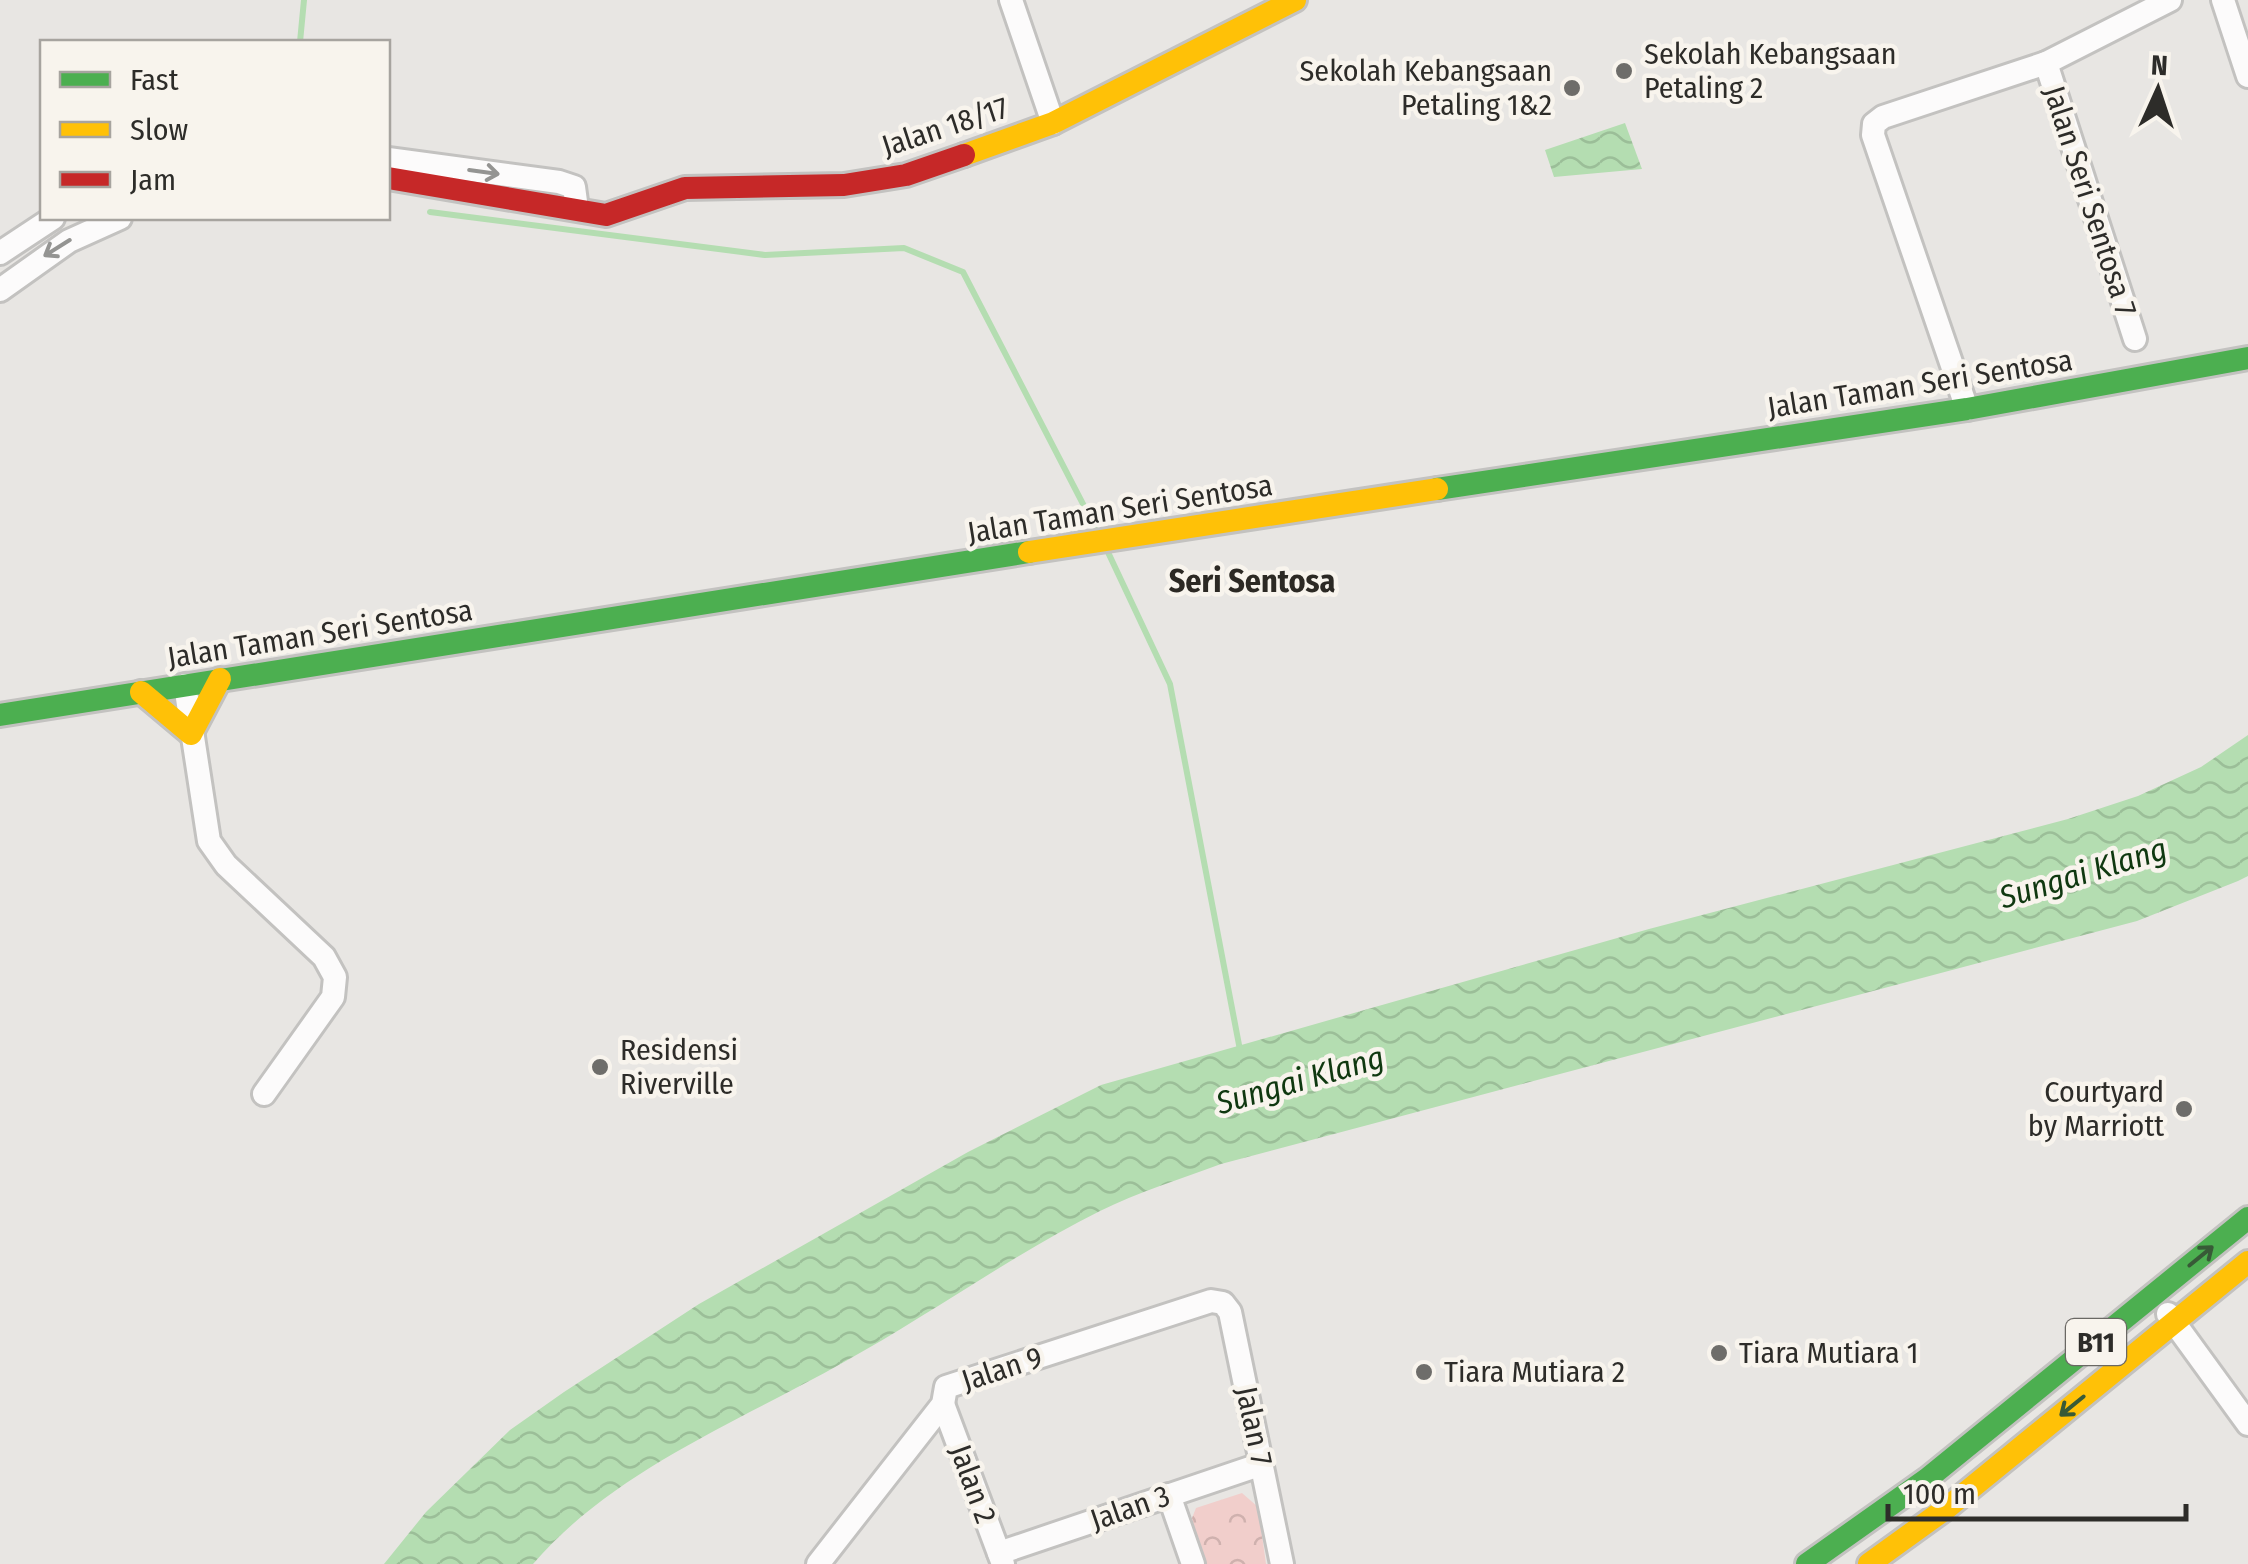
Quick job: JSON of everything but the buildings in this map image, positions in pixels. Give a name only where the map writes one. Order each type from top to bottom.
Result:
[{"type":"main road","name":"Jalan 18/17","points":[[390,178],[617,213],[685,188],[844,185],[906,175],[1054,122],[1295,0]]},
{"type":"main road","name":"Jalan Taman Seri Sentosa","points":[[0,715],[1128,536],[1966,409],[2248,358]]},
{"type":"main road","points":[[141,692],[190,734],[220,679]]},
{"type":"main road","name":"B11","points":[[1807,1564],[1927,1479],[2248,1218]]},
{"type":"main road","name":"B11","points":[[1870,1564],[1948,1508],[2248,1262]]},
{"type":"street","points":[[1011,0],[1054,122]]},
{"type":"street","points":[[1966,409],[1873,135],[1874,124],[1882,117],[2046,63],[2170,0]]},
{"type":"street","points":[[2222,0],[2248,76]]},
{"type":"street","name":"Jalan Seri Sentosa 7","points":[[2046,63],[2135,339]]},
{"type":"street","points":[[390,158],[559,182],[574,187],[583,210]]},
{"type":"street","points":[[0,254],[50,220]]},
{"type":"street","points":[[0,290],[68,240],[115,220]]},
{"type":"street","points":[[184,685],[210,841],[226,865],[324,957],[335,977],[333,997],[264,1094]]},
{"type":"street","points":[[2154,1294],[2248,1424]]},
{"type":"street","name":"Jalan 9","points":[[818,1564],[943,1404],[946,1387],[1211,1301]]},
{"type":"street","name":"Jalan 7","points":[[1211,1301],[1223,1303],[1230,1312],[1282,1564]]},
{"type":"street","name":"Jalan 2","points":[[943,1404],[1001,1559]]},
{"type":"street","name":"Jalan 3","points":[[1001,1559],[1262,1464]]},
{"type":"street","points":[[1170,1495],[1194,1564]]},
{"type":"green space","points":[[1242,1493],[1258,1507],[1266,1564],[1206,1564],[1190,1523],[1196,1508]]},
{"type":"water","points":[[1625,123],[1642,169],[1554,177],[1545,150]]},
{"type":"water","name":"Sungai Klang","points":[[2248,735],[2248,876],[2238,881],[2137,921],[1221,1164],[1160,1186],[1067,1228],[876,1344],[679,1450],[601,1501],[533,1564],[384,1564],[426,1512],[510,1430],[564,1392],[699,1304],[968,1152],[1101,1085],[1649,929],[2068,819],[2138,796],[2201,767]]},
{"type":"waterway","points":[[300,40],[304,0]]},
{"type":"waterway","points":[[430,212],[765,255],[904,248],[963,272],[1098,533]]},
{"type":"waterway","points":[[1106,548],[1170,684],[1240,1050]]},
{"type":"traffic: fast","points":[[1437,489],[1967,409],[2248,358]]},
{"type":"traffic: fast","points":[[0,715],[1029,552]]},
{"type":"traffic: fast","points":[[1807,1564],[1927,1479],[2248,1218]]},
{"type":"traffic: slow","points":[[964,155],[1053,123],[1295,0]]},
{"type":"traffic: slow","points":[[1029,552],[1437,489]]},
{"type":"traffic: slow","points":[[141,692],[191,734],[220,679]]},
{"type":"traffic: slow","points":[[1869,1564],[1948,1507],[2248,1262]]},
{"type":"traffic: jam","points":[[390,178],[606,215],[685,188],[844,185],[906,175],[964,155]]},
{"type":"place","name":"Sekolah Kebangsaan Petaling 2","points":[[1624,71]]},
{"type":"place","name":"Sekolah Kebangsaan Petaling 1&2","points":[[1572,88]]},
{"type":"place","name":"Residensi Riverville","points":[[600,1067]]},
{"type":"place","name":"Courtyard by Marriott","points":[[2184,1109]]},
{"type":"place","name":"Tiara Mutiara 1","points":[[1719,1353]]},
{"type":"place","name":"Tiara Mutiara 2","points":[[1424,1372]]},
{"type":"district","name":"Seri Sentosa","points":[[1252,581]]}]
